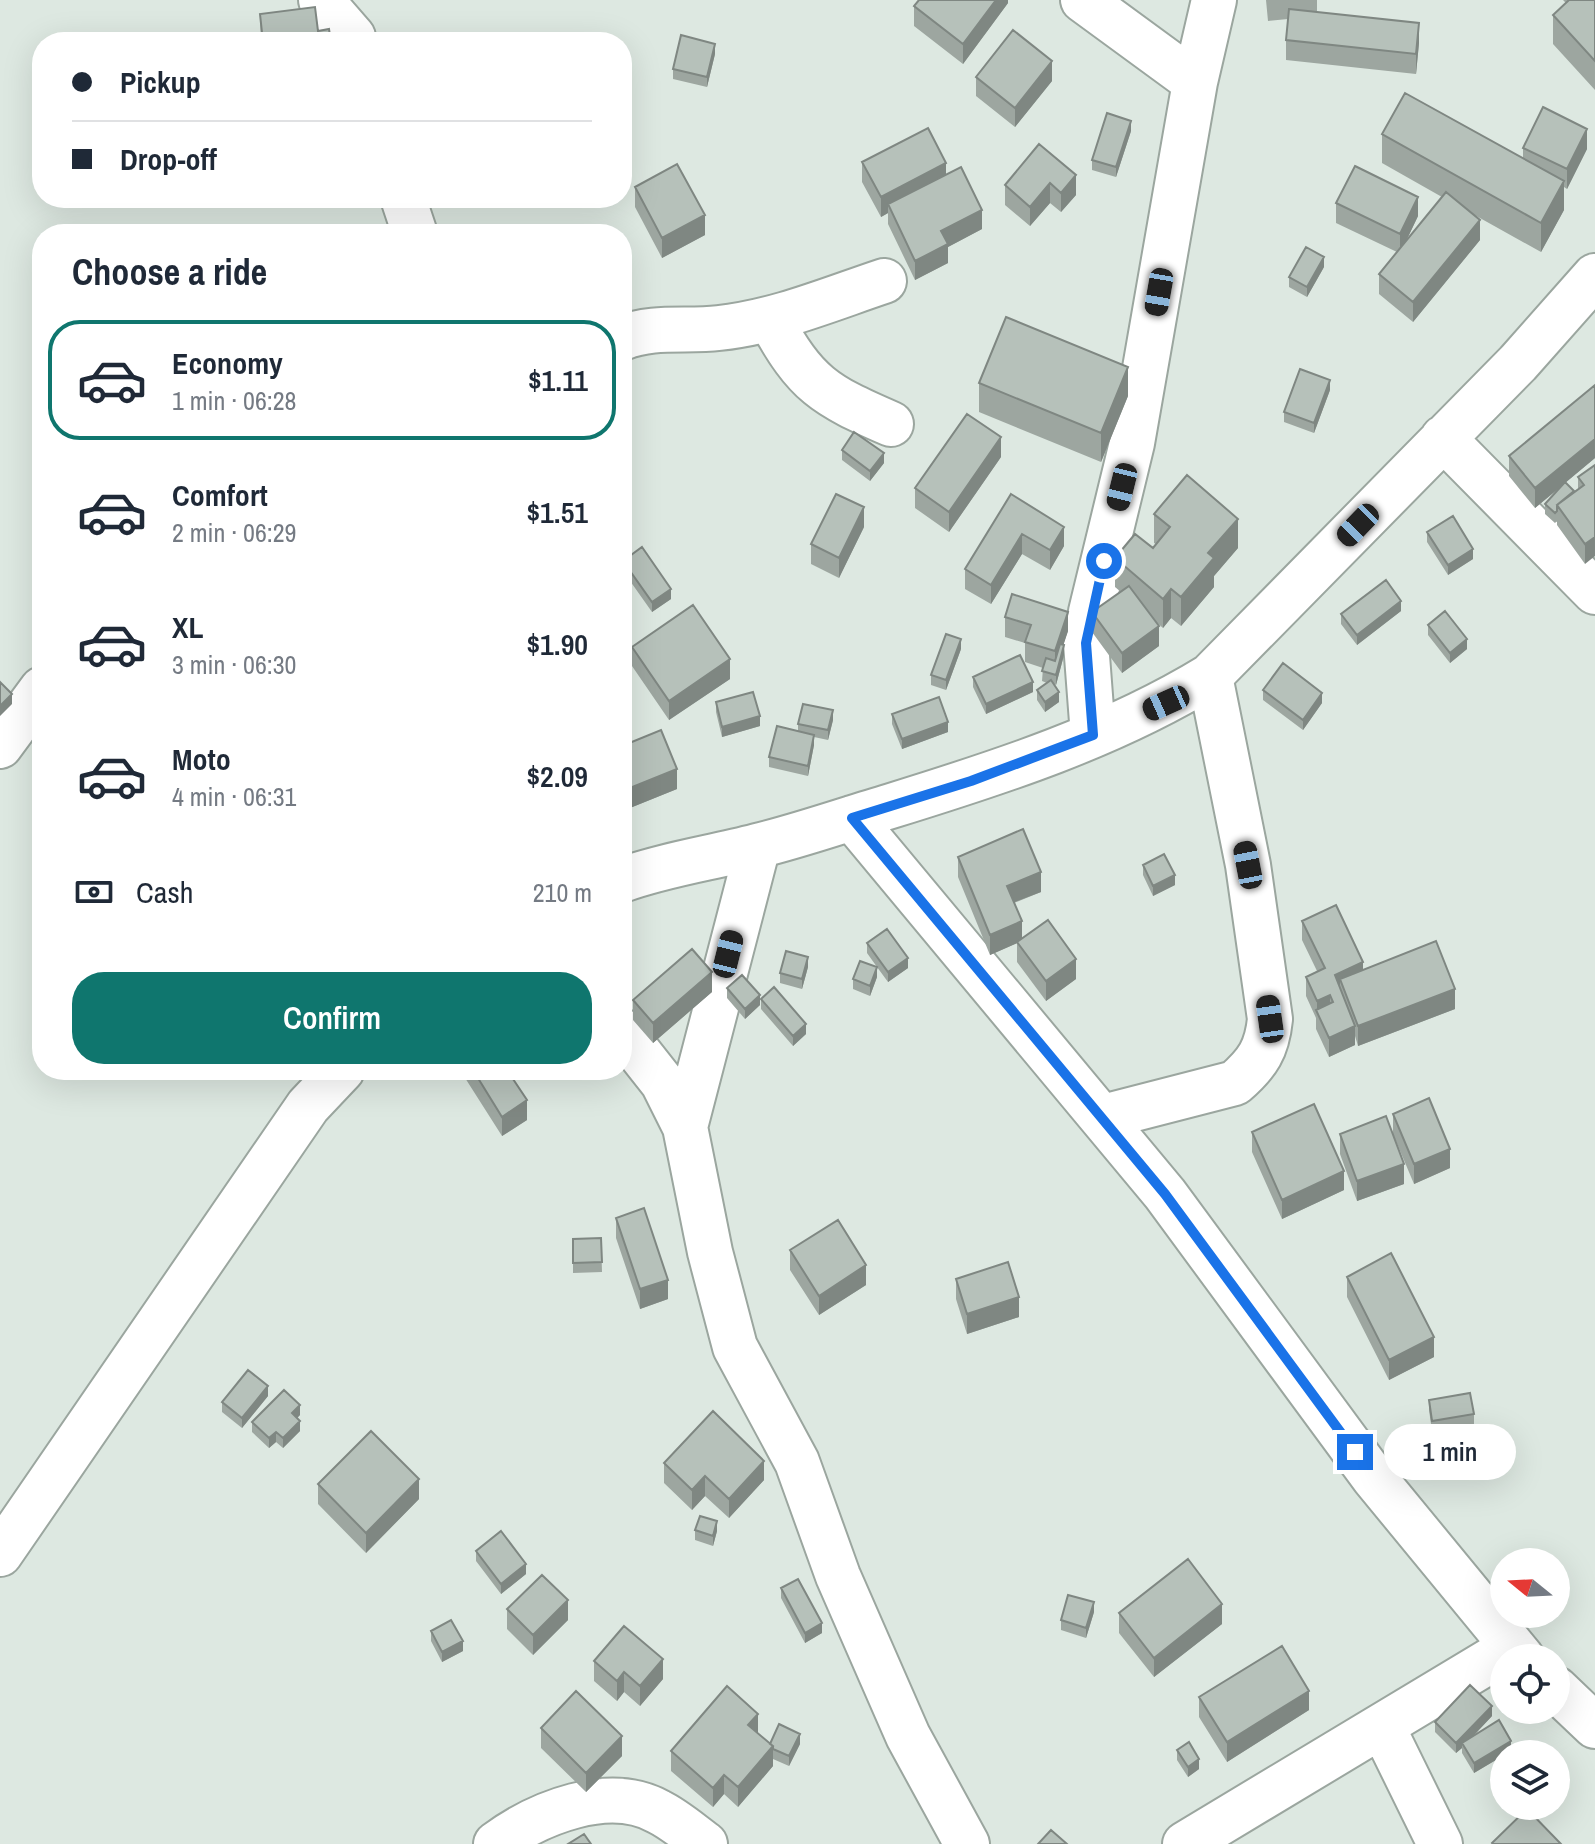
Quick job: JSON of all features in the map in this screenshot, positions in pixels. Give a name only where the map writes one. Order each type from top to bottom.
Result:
[{"type":"street","points":[[321,0],[354,26]]},
{"type":"street","points":[[1083,0],[1195,82]]},
{"type":"street","points":[[1093,735],[1086,643],[1091,612],[1132,443],[1195,82],[1214,0]]},
{"type":"street","points":[[632,876],[655,868],[758,846],[971,781],[1093,735],[1166,703],[1210,676],[1518,363],[1595,276]]},
{"type":"street","points":[[632,336],[666,328],[717,329],[770,319],[884,281]]},
{"type":"street","points":[[770,319],[792,359],[824,392],[891,424]]},
{"type":"street","points":[[1443,438],[1595,592]]},
{"type":"street","points":[[1103,1117],[1235,1083],[1257,1061],[1267,1042],[1270,1019],[1248,865],[1210,676]]},
{"type":"street","points":[[0,746],[32,703]]},
{"type":"street","points":[[852,818],[1165,1194],[1374,1478],[1510,1644]]},
{"type":"street","points":[[685,1127],[758,846]]},
{"type":"street","points":[[632,1044],[663,1083],[685,1127],[703,1222],[735,1347],[797,1462],[838,1576],[908,1736],[967,1844]]},
{"type":"street","points":[[0,1554],[308,1106],[333,1080]]},
{"type":"street","points":[[1185,1844],[1382,1726],[1490,1668]]},
{"type":"street","points":[[1570,1702],[1595,1726]]},
{"type":"street","points":[[1382,1726],[1440,1844]]},
{"type":"street","points":[[496,1844],[547,1814],[600,1802],[633,1803],[658,1811],[705,1844]]},
{"type":"building","points":[[919,0],[996,0],[963,44],[914,6]]},
{"type":"building","points":[[1569,0],[1595,0],[1595,61],[1553,15]]},
{"type":"building","points":[[315,7],[318,31],[329,29],[329,32],[262,32],[260,14]]},
{"type":"building","points":[[1289,9],[1419,23],[1416,54],[1286,40]]},
{"type":"building","points":[[1013,30],[1052,61],[1015,108],[976,77]]},
{"type":"building","points":[[681,35],[715,44],[707,77],[673,69]]},
{"type":"building","points":[[1405,93],[1564,181],[1541,223],[1382,134]]},
{"type":"building","points":[[1543,107],[1587,129],[1567,169],[1523,148]]},
{"type":"building","points":[[1107,113],[1131,121],[1116,167],[1092,160]]},
{"type":"building","points":[[928,128],[946,163],[881,197],[862,162]]},
{"type":"building","points":[[1039,144],[1076,175],[1061,193],[1050,183],[1030,207],[1005,185]]},
{"type":"building","points":[[677,164],[705,215],[662,238],[635,187]]},
{"type":"building","points":[[1355,166],[1418,197],[1400,234],[1336,203]]},
{"type":"building","points":[[961,167],[982,210],[941,231],[948,244],[915,261],[888,204]]},
{"type":"building","points":[[1446,192],[1480,220],[1413,302],[1379,274]]},
{"type":"building","points":[[1306,247],[1324,257],[1307,287],[1289,277]]},
{"type":"building","points":[[1006,317],[1128,367],[1101,433],[979,383]]},
{"type":"building","points":[[1300,369],[1330,380],[1314,423],[1284,412]]},
{"type":"building","points":[[1595,385],[1595,439],[1535,488],[1509,456]]},
{"type":"building","points":[[967,414],[1001,437],[949,512],[915,488]]},
{"type":"building","points":[[854,432],[884,453],[870,471],[842,450]]},
{"type":"building","points":[[1595,465],[1595,537],[1585,544],[1557,505],[1584,485],[1578,477]]},
{"type":"building","points":[[1187,475],[1238,519],[1208,553],[1214,558],[1181,597],[1171,589],[1163,599],[1115,558],[1135,534],[1153,548],[1170,527],[1154,514]]},
{"type":"building","points":[[1565,482],[1574,491],[1557,505],[1555,513],[1545,504]]},
{"type":"building","points":[[836,494],[864,507],[839,558],[811,544]]},
{"type":"building","points":[[1011,494],[1064,527],[1050,550],[1022,534],[991,585],[965,569]]},
{"type":"building","points":[[1453,516],[1473,549],[1448,565],[1427,532]]},
{"type":"building","points":[[642,547],[671,589],[652,602],[632,574],[632,554]]},
{"type":"building","points":[[1386,580],[1401,601],[1357,635],[1341,614]]},
{"type":"building","points":[[1129,586],[1159,626],[1122,653],[1092,612]]},
{"type":"building","points":[[1012,594],[1068,612],[1055,651],[1025,642],[1031,625],[1005,617]]},
{"type":"building","points":[[693,605],[730,659],[669,701],[632,647]]},
{"type":"building","points":[[1445,611],[1467,639],[1450,653],[1428,625]]},
{"type":"building","points":[[946,634],[961,639],[946,680],[931,675]]},
{"type":"building","points":[[1060,644],[1064,645],[1056,675],[1042,671],[1046,658],[1055,661]]},
{"type":"building","points":[[1020,655],[1033,682],[986,704],[973,677]]},
{"type":"building","points":[[1283,663],[1322,693],[1303,720],[1263,690]]},
{"type":"building","points":[[1051,680],[1059,692],[1045,702],[1037,690]]},
{"type":"building","points":[[0,682],[12,694],[0,706]]},
{"type":"building","points":[[753,692],[760,716],[722,727],[716,702]]},
{"type":"building","points":[[939,697],[948,722],[902,739],[892,714]]},
{"type":"building","points":[[803,704],[833,710],[828,730],[798,724]]},
{"type":"building","points":[[777,726],[814,735],[808,766],[769,757]]},
{"type":"building","points":[[661,730],[677,769],[632,787],[632,742]]},
{"type":"building","points":[[1023,829],[1041,872],[1007,886],[1022,921],[990,935],[958,857]]},
{"type":"building","points":[[1164,854],[1175,875],[1153,886],[1143,865]]},
{"type":"building","points":[[1336,905],[1363,962],[1335,975],[1355,1026],[1329,1038],[1316,1010],[1333,1002],[1330,995],[1317,1001],[1306,977],[1325,968],[1302,921]]},
{"type":"building","points":[[1048,920],[1076,959],[1046,981],[1017,942]]},
{"type":"building","points":[[887,929],[908,958],[888,972],[867,943]]},
{"type":"building","points":[[1436,941],[1455,989],[1358,1026],[1340,979]]},
{"type":"building","points":[[692,949],[712,972],[653,1023],[633,1000]]},
{"type":"building","points":[[786,951],[808,957],[802,979],[780,973]]},
{"type":"building","points":[[860,961],[877,967],[870,986],[853,979]]},
{"type":"building","points":[[742,975],[760,995],[745,1009],[727,988]]},
{"type":"building","points":[[774,987],[806,1024],[793,1036],[761,999]]},
{"type":"building","points":[[479,1080],[514,1080],[527,1100],[502,1117]]},
{"type":"building","points":[[1429,1098],[1450,1149],[1414,1164],[1393,1114]]},
{"type":"building","points":[[1314,1104],[1344,1171],[1282,1200],[1252,1132]]},
{"type":"building","points":[[1386,1116],[1404,1164],[1357,1181],[1340,1134]]},
{"type":"building","points":[[644,1208],[668,1280],[640,1289],[616,1218]]},
{"type":"building","points":[[838,1220],[866,1265],[819,1296],[790,1250]]},
{"type":"building","points":[[601,1238],[602,1262],[573,1263],[573,1239]]},
{"type":"building","points":[[1391,1253],[1434,1337],[1389,1360],[1347,1277]]},
{"type":"building","points":[[1008,1262],[1019,1297],[967,1314],[956,1279]]},
{"type":"building","points":[[248,1370],[268,1386],[242,1418],[222,1402]]},
{"type":"building","points":[[284,1390],[300,1405],[292,1413],[300,1421],[283,1438],[276,1432],[269,1438],[252,1422]]},
{"type":"building","points":[[1470,1393],[1474,1414],[1432,1421],[1429,1400]]},
{"type":"building","points":[[713,1411],[764,1461],[729,1499],[705,1476],[692,1490],[664,1463]]},
{"type":"building","points":[[371,1431],[419,1479],[366,1533],[318,1484]]},
{"type":"building","points":[[700,1516],[717,1521],[713,1536],[695,1530]]},
{"type":"building","points":[[501,1531],[526,1564],[501,1584],[476,1551]]},
{"type":"building","points":[[1188,1559],[1222,1604],[1154,1658],[1119,1613]]},
{"type":"building","points":[[542,1575],[568,1600],[533,1635],[507,1609]]},
{"type":"building","points":[[798,1579],[822,1623],[805,1633],[781,1588]]},
{"type":"building","points":[[1068,1595],[1094,1602],[1086,1628],[1061,1620]]},
{"type":"building","points":[[451,1620],[463,1641],[442,1652],[431,1631]]},
{"type":"building","points":[[624,1626],[663,1659],[640,1686],[624,1672],[617,1681],[594,1661]]},
{"type":"building","points":[[1282,1646],[1309,1691],[1227,1742],[1199,1697]]},
{"type":"building","points":[[1470,1685],[1490,1704],[1490,1708],[1456,1743],[1435,1722]]},
{"type":"building","points":[[727,1686],[758,1714],[748,1725],[773,1746],[738,1787],[724,1775],[713,1788],[671,1751]]},
{"type":"building","points":[[576,1691],[622,1736],[586,1773],[541,1728]]},
{"type":"building","points":[[779,1724],[800,1734],[789,1756],[773,1749],[770,1744]]},
{"type":"building","points":[[1493,1724],[1501,1724],[1510,1740],[1490,1740],[1490,1753],[1474,1763],[1462,1743]]},
{"type":"building","points":[[1189,1742],[1199,1759],[1188,1767],[1177,1750]]},
{"type":"building","points":[[1516,1820],[1538,1820],[1561,1844],[1493,1844]]},
{"type":"building","points":[[1051,1830],[1067,1844],[1038,1844]]},
{"type":"building","points":[[584,1834],[591,1844],[568,1844]]},
{"type":"route","points":[[1104,561],[1086,643],[1093,735],[971,781],[852,818],[1165,1194],[1355,1452]]}]
